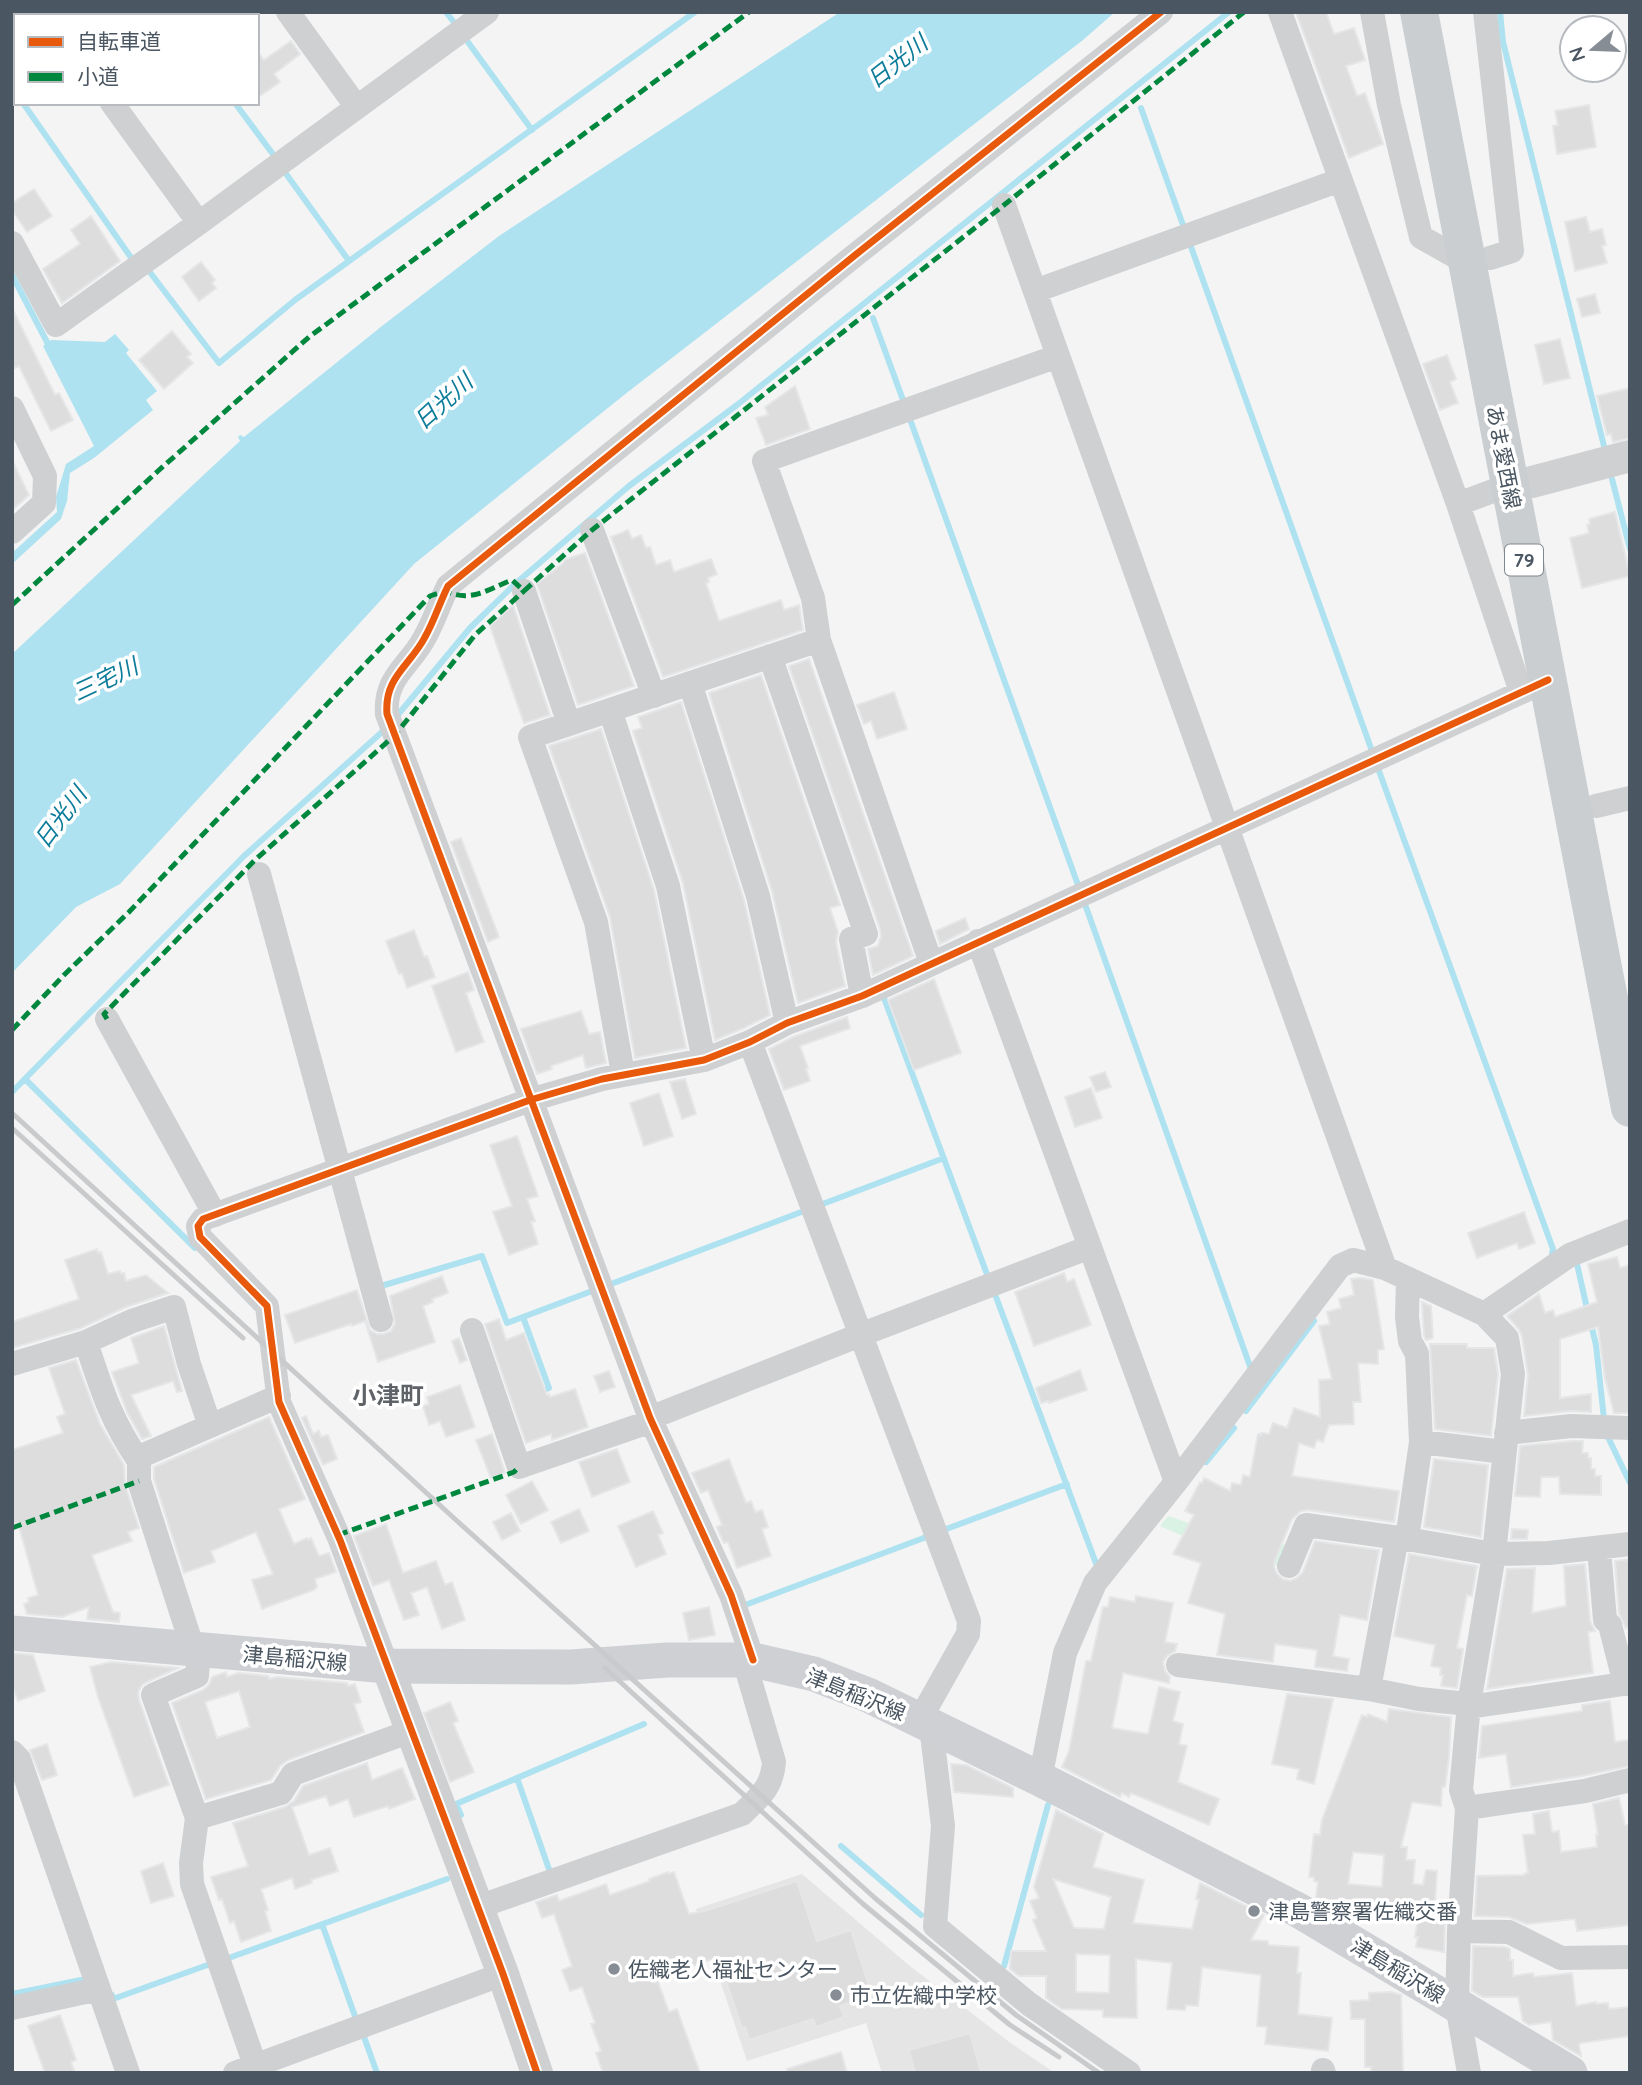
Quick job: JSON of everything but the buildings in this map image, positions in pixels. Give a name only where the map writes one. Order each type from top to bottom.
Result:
[{"type":"main road","name":"あま愛西線","points":[[1419,12],[1478,261]]},
{"type":"main road","name":"あま愛西線","points":[[1440,12],[1478,261],[1521,483],[1572,676],[1613,802],[1630,986]]},
{"type":"main road","name":"あま愛西線","points":[[1521,483],[1535,686],[1630,1108]]},
{"type":"main road","name":"津島稲沢線","points":[[12,1633],[387,1667],[571,1667],[667,1660],[748,1660],[814,1674],[868,1695],[1298,1910],[1570,2073]]},
{"type":"street","points":[[288,12],[356,106]]},
{"type":"street","points":[[12,243],[55,325],[487,12]]},
{"type":"street","points":[[478,1907],[742,1814],[768,1788],[774,1762],[731,1595],[651,1419],[530,1100],[387,714],[389,687],[425,637],[448,586],[1161,12]]},
{"type":"street","points":[[537,2073],[503,1974],[340,1540],[278,1396],[267,1306],[200,1237],[198,1226],[203,1219],[530,1100],[622,1074],[704,1060],[750,1042],[787,1023],[862,996],[1535,686],[1458,504],[1280,12]]},
{"type":"street","points":[[1372,12],[1390,105],[1421,237],[1478,261],[1512,251],[1485,12]]},
{"type":"street","points":[[113,105],[199,223]]},
{"type":"street","points":[[1035,291],[1340,180]]},
{"type":"street","points":[[1004,205],[1385,1268]]},
{"type":"street","points":[[931,963],[819,640],[813,598],[764,461],[1058,356]]},
{"type":"street","points":[[12,408],[45,475],[44,503],[12,532]]},
{"type":"street","points":[[1458,504],[1521,483],[1630,456]]},
{"type":"street","points":[[592,530],[654,696]]},
{"type":"street","points":[[524,591],[569,724]]},
{"type":"street","points":[[622,1074],[596,922],[530,737],[819,640]]},
{"type":"street","points":[[770,656],[866,934],[851,939],[862,996]]},
{"type":"street","points":[[690,683],[758,896],[787,1023]]},
{"type":"street","points":[[610,710],[668,886],[704,1060]]},
{"type":"street","points":[[259,874],[382,1320]]},
{"type":"street","points":[[978,941],[1176,1482]]},
{"type":"street","points":[[107,1019],[215,1215]]},
{"type":"street","points":[[750,1042],[968,1621],[968,1634],[925,1723],[943,1826],[935,1926],[1029,2004],[1129,2073]]},
{"type":"street","points":[[1484,1314],[1570,1255],[1630,1231]]},
{"type":"street","points":[[472,1330],[519,1467],[651,1419],[1090,1247]]},
{"type":"street","points":[[1040,1779],[1065,1653],[1095,1583],[1176,1482],[1340,1266],[1353,1260],[1385,1268],[1484,1314],[1507,1338],[1513,1374],[1494,1554],[1469,1705],[1461,1790],[1467,1808],[1457,2005],[1469,2073]]},
{"type":"street","points":[[1369,1689],[1421,1442],[1417,1354],[1410,1341],[1407,1317],[1408,1279]]},
{"type":"street","points":[[12,1364],[86,1342],[132,1321],[174,1307],[189,1364],[210,1426]]},
{"type":"street","points":[[86,1342],[107,1406],[122,1436],[139,1461]]},
{"type":"street","points":[[278,1396],[139,1457],[139,1480],[196,1650],[197,1676],[153,1695],[197,1818],[191,1863],[192,1884],[245,2069],[503,1974]]},
{"type":"street","points":[[1421,1442],[1505,1442],[1571,1426],[1630,1428]]},
{"type":"street","points":[[1289,1566],[1306,1524],[1494,1554],[1549,1553],[1630,1544]]},
{"type":"street","points":[[1178,1665],[1369,1689],[1469,1705],[1627,1683],[1610,1625],[1605,1620],[1599,1549]]},
{"type":"street","points":[[197,1818],[281,1793],[293,1774],[411,1731]]},
{"type":"street","points":[[12,1752],[19,1759],[128,2073]]},
{"type":"street","points":[[1467,1808],[1585,1791],[1630,1780]]},
{"type":"street","points":[[1459,1931],[1510,1933],[1561,1958],[1630,1957]]},
{"type":"street","points":[[12,2008],[99,1989]]},
{"type":"shaded area","name":"市立佐織中学校","points":[[802,1874],[911,1967],[1012,2044],[1055,2073],[882,2073],[866,2023],[747,2061],[696,1909]]},
{"type":"green space","points":[[1168,1516],[1216,1532],[1291,1546],[1283,1567],[1192,1540],[1160,1526]]},
{"type":"water","points":[[840,12],[1115,12],[1083,40],[624,395],[414,564],[120,884],[76,907],[12,973],[12,654],[240,441],[240,435],[244,437],[499,236]]},
{"type":"water","points":[[115,334],[129,350],[126,353],[157,391],[146,400],[153,410],[94,458],[70,473],[67,501],[61,519],[12,564],[12,553],[57,512],[56,497],[66,464],[94,446],[43,346],[51,340],[105,342]]},
{"type":"waterway","points":[[446,12],[456,25]]},
{"type":"waterway","points":[[149,271],[219,363],[295,300],[695,12]]},
{"type":"waterway","points":[[396,717],[470,628],[515,584],[629,486],[737,405],[1229,12]]},
{"type":"waterway","points":[[1500,12],[1503,42],[1604,446]]},
{"type":"waterway","points":[[465,38],[532,130]]},
{"type":"waterway","points":[[24,105],[132,259]]},
{"type":"waterway","points":[[236,105],[275,157]]},
{"type":"waterway","points":[[1141,108],[1183,225]]},
{"type":"waterway","points":[[284,171],[349,261]]},
{"type":"waterway","points":[[1190,244],[1372,751]]},
{"type":"waterway","points":[[12,275],[48,344],[55,348]]},
{"type":"waterway","points":[[873,318],[903,400]]},
{"type":"waterway","points":[[911,422],[1078,885]]},
{"type":"waterway","points":[[1612,479],[1630,549]]},
{"type":"waterway","points":[[12,1092],[244,856],[382,732]]},
{"type":"waterway","points":[[1379,771],[1553,1249],[1552,1254]]},
{"type":"waterway","points":[[1086,907],[1251,1369]]},
{"type":"waterway","points":[[884,998],[988,1277]]},
{"type":"waterway","points":[[25,1079],[195,1248]]},
{"type":"waterway","points":[[820,1205],[944,1158]]},
{"type":"waterway","points":[[611,1284],[804,1211]]},
{"type":"waterway","points":[[381,1286],[482,1256],[507,1323],[523,1317]]},
{"type":"waterway","points":[[1577,1264],[1588,1313]]},
{"type":"waterway","points":[[539,1392],[549,1388],[523,1317],[592,1291]]},
{"type":"waterway","points":[[996,1297],[1097,1566]]},
{"type":"waterway","points":[[1246,1411],[1314,1321]]},
{"type":"waterway","points":[[1591,1324],[1596,1345],[1604,1419]]},
{"type":"waterway","points":[[1206,1462],[1234,1428]]},
{"type":"waterway","points":[[1607,1435],[1630,1483]]},
{"type":"waterway","points":[[941,1531],[1067,1484]]},
{"type":"waterway","points":[[745,1605],[929,1536]]},
{"type":"waterway","points":[[455,1818],[461,1815],[456,1804],[644,1724]]},
{"type":"waterway","points":[[517,1778],[550,1872]]},
{"type":"waterway","points":[[1004,1966],[1048,1805]]},
{"type":"waterway","points":[[841,1846],[921,1915]]},
{"type":"waterway","points":[[226,1959],[447,1879]]},
{"type":"waterway","points":[[322,1924],[356,2019]]},
{"type":"waterway","points":[[112,1995],[113,1999],[213,1963]]},
{"type":"waterway","points":[[12,1994],[81,1980]]},
{"type":"waterway","points":[[363,2034],[377,2073]]},
{"type":"railway","points":[[12,1113],[456,1520],[876,1899],[1016,2015],[1099,2073]]},
{"type":"railway","points":[[12,1128],[243,1338]]},
{"type":"railway","points":[[605,1668],[863,1904],[1010,2025],[1059,2057]]},
{"type":"marked path","points":[[12,605],[309,337],[749,12]]},
{"type":"marked path","points":[[12,1030],[129,912],[430,596],[445,591],[463,596],[472,595],[512,580],[524,591],[592,530],[1244,12]]},
{"type":"marked path","points":[[107,1019],[104,1014],[255,860],[395,735],[475,635],[524,591]]},
{"type":"marked path","points":[[338,1535],[514,1472],[519,1467]]},
{"type":"marked path","points":[[12,1528],[139,1481]]},
{"type":"cycle path","points":[[753,1660],[731,1595],[650,1418],[387,714],[387,701],[399,672],[425,637],[448,586],[854,256],[1161,12]]},
{"type":"cycle path","points":[[537,2073],[503,1974],[340,1540],[279,1402],[267,1306],[200,1237],[198,1226],[203,1219],[530,1100],[602,1079],[704,1060],[750,1042],[787,1023],[862,996],[1548,680]]},
{"type":"place","name":"津島警察署佐織交番","points":[[1254,1911]]},
{"type":"place","name":"佐織老人福祉センター","points":[[614,1969]]},
{"type":"place","name":"市立佐織中学校","points":[[836,1995]]},
{"type":"district","name":"小津町","points":[[388,1395]]},
{"type":"water label","name":"日光川","points":[[897,61]]},
{"type":"water label","name":"日光川","points":[[443,401]]},
{"type":"water label","name":"三宅川","points":[[105,679]]},
{"type":"water label","name":"日光川","points":[[60,817]]}]
